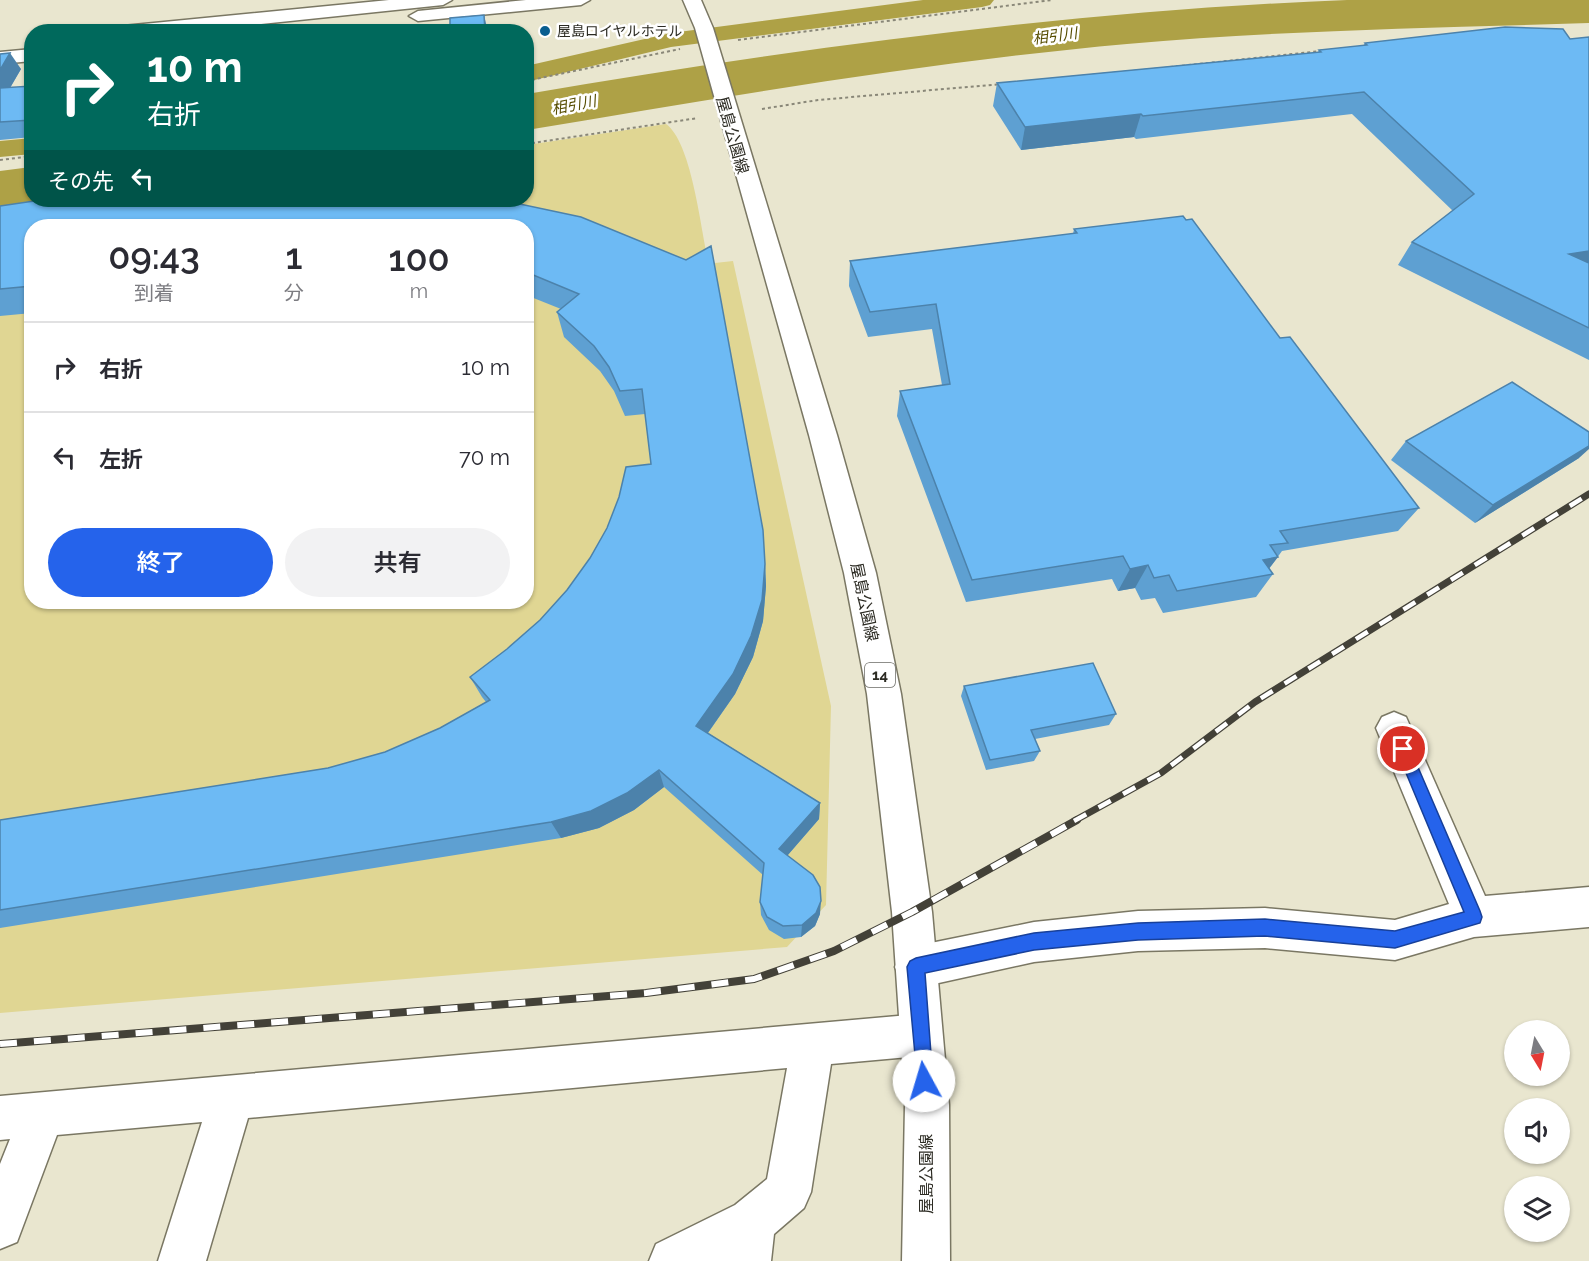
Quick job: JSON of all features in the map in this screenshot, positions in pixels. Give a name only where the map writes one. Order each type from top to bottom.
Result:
[{"type":"main road","points":[[203,24],[443,0]]},
{"type":"main road","points":[[344,24],[581,0]]},
{"type":"main road","name":"屋島公園線","points":[[692,0],[707,40],[823,435],[860,573],[884,694],[912,912],[927,1105],[926,1261]]},
{"type":"main road","points":[[0,44],[24,41]]},
{"type":"main road","points":[[0,58],[24,56]]},
{"type":"main road","points":[[1394,728],[1474,917]]},
{"type":"main road","points":[[916,967],[1034,942],[1138,932],[1265,928],[1395,940],[1474,917],[1589,907]]},
{"type":"main road","points":[[0,1225],[21,1116],[920,1035]]},
{"type":"main road","points":[[673,1261],[750,1242],[788,1192],[813,1044]]},
{"type":"main road","points":[[182,1261],[232,1097]]},
{"type":"path","points":[[534,79],[707,40],[1052,0]]},
{"type":"path","points":[[1167,67],[1329,51]]},
{"type":"path","points":[[534,143],[726,110],[1011,84]]},
{"type":"path","points":[[0,160],[24,157]]},
{"type":"shaded area","points":[[666,124],[675,133],[688,165],[707,255],[715,263],[733,261],[831,706],[826,905],[787,947],[0,1013],[0,227],[24,223],[24,609],[534,609],[534,219],[52,219],[131,207],[534,207],[534,144]]},
{"type":"water","name":"相引川","points":[[1347,0],[1589,0],[1589,23],[1358,30],[1127,44],[901,70],[534,129],[534,93],[731,61],[935,34],[1038,22],[1244,5]]},
{"type":"water","points":[[24,168],[24,206],[0,209],[0,171]]},
{"type":"building","points":[[484,15],[485,24],[450,24],[450,18]]},
{"type":"building","points":[[1505,27],[1563,29],[1570,39],[1589,37],[1589,251],[1569,254],[1589,263],[1589,328],[1412,242],[1474,194],[1364,92],[1025,127],[997,83],[1321,52],[1319,50],[1367,45],[1365,43]]},
{"type":"building","points":[[10,53],[0,70],[0,54]]},
{"type":"building","points":[[24,86],[24,120],[0,122],[0,88]]},
{"type":"building","points":[[24,202],[24,207],[534,207],[581,217],[686,260],[711,246],[763,530],[765,564],[762,600],[751,636],[733,674],[696,726],[820,803],[779,849],[813,875],[820,887],[821,901],[816,913],[802,925],[783,926],[767,917],[760,902],[764,863],[659,770],[627,793],[591,811],[551,822],[0,910],[0,820],[328,768],[385,752],[440,728],[490,700],[470,677],[540,620],[567,590],[590,558],[607,528],[619,497],[626,467],[651,464],[642,389],[620,391],[609,367],[594,346],[557,312],[579,294],[534,275],[534,219],[24,219],[24,287],[0,289],[0,206]]},
{"type":"building","points":[[1183,216],[1186,220],[1192,219],[1280,338],[1290,337],[1419,508],[1280,531],[1288,543],[1270,545],[1278,557],[1263,560],[1273,574],[1177,591],[1169,575],[1154,578],[1148,565],[1130,569],[1123,556],[972,580],[900,391],[950,384],[936,304],[870,312],[850,261],[1077,233],[1074,229]]},
{"type":"building","points":[[1512,382],[1589,432],[1589,446],[1493,505],[1406,441]]},
{"type":"building","points":[[1093,663],[1116,714],[1031,730],[1040,751],[990,760],[964,686]]},
{"type":"waterway","points":[[534,72],[671,40],[982,0]]},
{"type":"waterway","points":[[0,149],[24,147]]},
{"type":"railway","points":[[1074,821],[1161,773],[1255,702],[1589,494]]},
{"type":"railway","points":[[0,1044],[646,993],[754,979],[834,951],[912,912],[1077,820]]},
{"type":"place","name":"屋島ロイヤルホテル","points":[[545,31]]},
{"type":"route","points":[[924,1081],[916,967],[1034,942],[1138,932],[1265,928],[1395,940],[1474,917],[1403,749]]}]
